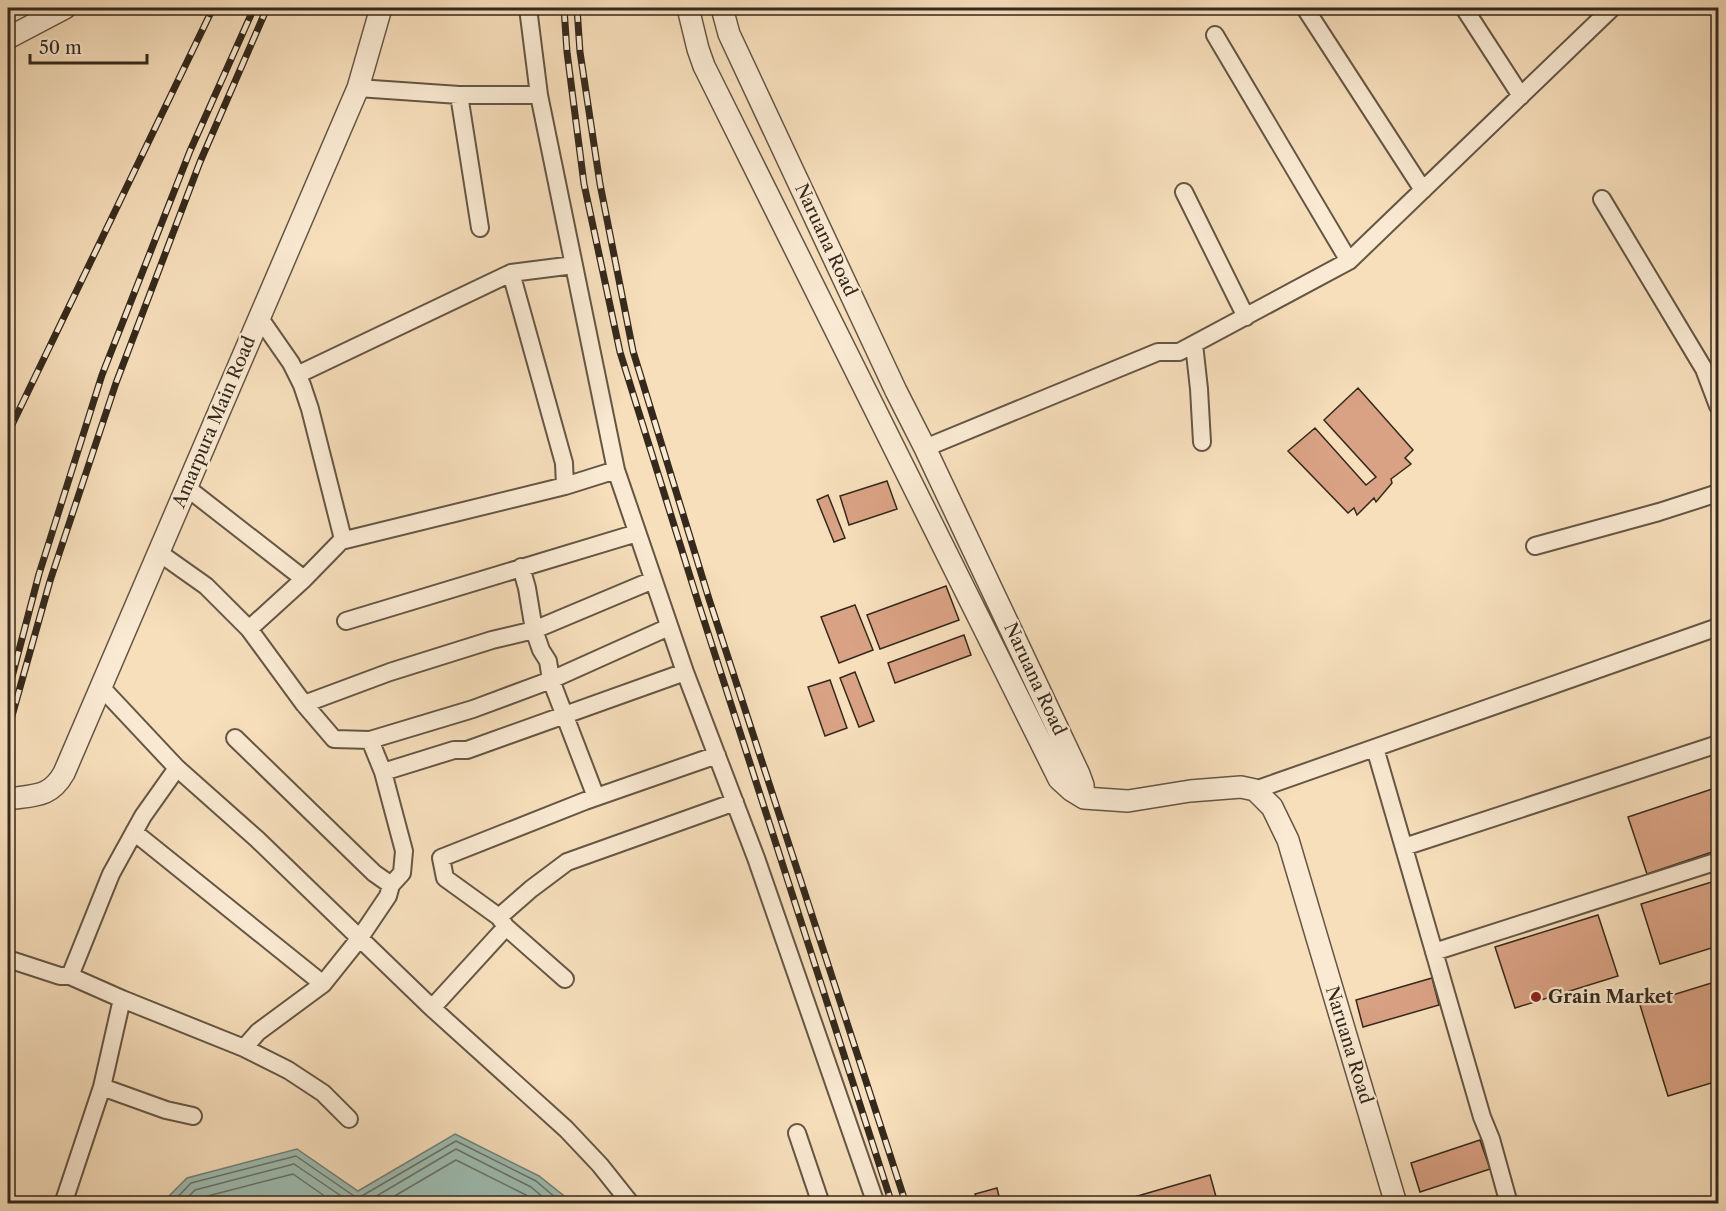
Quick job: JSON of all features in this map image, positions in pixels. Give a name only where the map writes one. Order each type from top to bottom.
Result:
[{"type":"street","points":[[8,38],[66,8]]},
{"type":"street","name":"Amarpura Main Road","points":[[8,799],[40,795],[50,791],[59,783],[64,773],[358,88],[381,8]]},
{"type":"street","points":[[528,8],[539,95],[616,470],[669,627],[760,869],[876,1203]]},
{"type":"street","points":[[688,8],[704,66],[1056,774],[1071,790],[1084,798],[1128,801],[1190,791],[1241,787],[1255,790],[1719,627]]},
{"type":"street","name":"Naruana Road","points":[[722,8],[729,34],[1079,774],[1084,798]]},
{"type":"street","points":[[1305,8],[1423,190]]},
{"type":"street","points":[[1464,8],[1521,96]]},
{"type":"street","points":[[925,448],[1158,352],[1179,352],[1349,261],[1612,8]]},
{"type":"street","points":[[1215,35],[1349,261]]},
{"type":"street","points":[[358,88],[459,95],[539,95]]},
{"type":"street","points":[[459,95],[480,228]]},
{"type":"street","points":[[1184,192],[1246,317]]},
{"type":"street","points":[[1602,199],[1704,369],[1719,406]]},
{"type":"street","points":[[297,375],[511,273],[574,266]]},
{"type":"street","points":[[511,273],[564,463],[565,486]]},
{"type":"street","points":[[249,629],[304,579],[343,539],[309,409],[297,375],[259,317]]},
{"type":"street","points":[[1194,344],[1202,442]]},
{"type":"street","points":[[341,541],[565,486],[616,470]]},
{"type":"street","points":[[186,487],[304,579]]},
{"type":"street","points":[[1535,546],[1719,493]]},
{"type":"street","points":[[346,621],[637,532]]},
{"type":"street","points":[[158,552],[206,586],[249,629],[304,704],[334,739],[369,740],[473,709],[550,680],[669,627]]},
{"type":"street","points":[[521,567],[534,630],[541,650],[548,661],[550,680],[596,797]]},
{"type":"street","points":[[304,704],[390,672],[492,640],[534,630],[653,580]]},
{"type":"street","points":[[383,772],[454,750],[467,750],[685,672]]},
{"type":"street","points":[[101,687],[177,768],[257,839],[432,1008],[566,1129],[631,1203]]},
{"type":"street","points":[[235,738],[374,873],[391,885]]},
{"type":"street","points":[[244,1048],[258,1032],[323,984],[359,939],[388,896],[391,885],[402,873],[404,851],[383,772],[369,740]]},
{"type":"street","points":[[1404,847],[1719,744]]},
{"type":"street","points":[[1375,748],[1509,1203]]},
{"type":"street","points":[[565,979],[502,922],[445,878],[441,858],[596,797],[717,756]]},
{"type":"street","points":[[70,976],[111,874],[143,816],[177,768]]},
{"type":"street","name":"Naruana Road","points":[[1255,790],[1272,807],[1288,840],[1396,1203]]},
{"type":"street","points":[[432,1008],[531,889],[567,862],[735,802]]},
{"type":"street","points":[[134,832],[323,984]]},
{"type":"street","points":[[1434,952],[1719,861]]},
{"type":"street","points":[[8,959],[60,976],[70,976],[244,1048],[288,1070],[322,1093],[349,1119]]},
{"type":"street","points":[[63,1203],[102,1087],[122,999]]},
{"type":"street","points":[[102,1087],[166,1110],[193,1116]]},
{"type":"street","points":[[797,1133],[821,1203]]},
{"type":"water","points":[[455,1134],[539,1176],[573,1203],[162,1203],[187,1178],[297,1149],[358,1191]]},
{"type":"building","points":[[1358,388],[1413,450],[1405,458],[1411,464],[1391,479],[1392,483],[1376,502],[1374,498],[1357,515],[1354,508],[1348,513],[1288,451],[1315,428],[1366,485],[1376,477],[1324,420]]},
{"type":"building","points":[[887,481],[897,509],[849,525],[840,496]]},
{"type":"building","points":[[828,495],[845,538],[834,542],[817,500]]},
{"type":"building","points":[[946,586],[959,620],[880,649],[867,615]]},
{"type":"building","points":[[855,605],[873,650],[839,663],[821,617]]},
{"type":"building","points":[[964,635],[971,655],[895,683],[888,663]]},
{"type":"building","points":[[855,672],[874,721],[859,727],[840,678]]},
{"type":"building","points":[[830,680],[847,728],[825,736],[808,687]]},
{"type":"building","points":[[1718,787],[1718,850],[1647,874],[1628,817]]},
{"type":"building","points":[[1718,880],[1718,946],[1660,964],[1641,904]]},
{"type":"building","points":[[1598,915],[1618,976],[1515,1008],[1495,947]]},
{"type":"building","points":[[1432,978],[1439,1005],[1363,1027],[1356,1000]]},
{"type":"building","points":[[1718,981],[1718,1081],[1668,1096],[1640,1005]]},
{"type":"building","points":[[1480,1140],[1490,1169],[1420,1192],[1411,1163]]},
{"type":"building","points":[[1210,1175],[1218,1204],[1110,1204]]},
{"type":"building","points":[[997,1188],[1000,1201],[978,1204],[975,1194]]},
{"type":"railway","points":[[8,433],[213,8]]},
{"type":"railway","points":[[8,692],[39,574],[102,375],[190,151],[254,8]]},
{"type":"railway","points":[[8,730],[50,581],[116,383],[200,162],[267,8]]},
{"type":"railway","points":[[564,8],[567,52],[584,184],[620,352],[892,1204]]},
{"type":"railway","points":[[577,8],[580,52],[600,184],[633,351],[709,599],[906,1204]]},
{"type":"place","name":"Grain Market","points":[[1536,997]]}]
